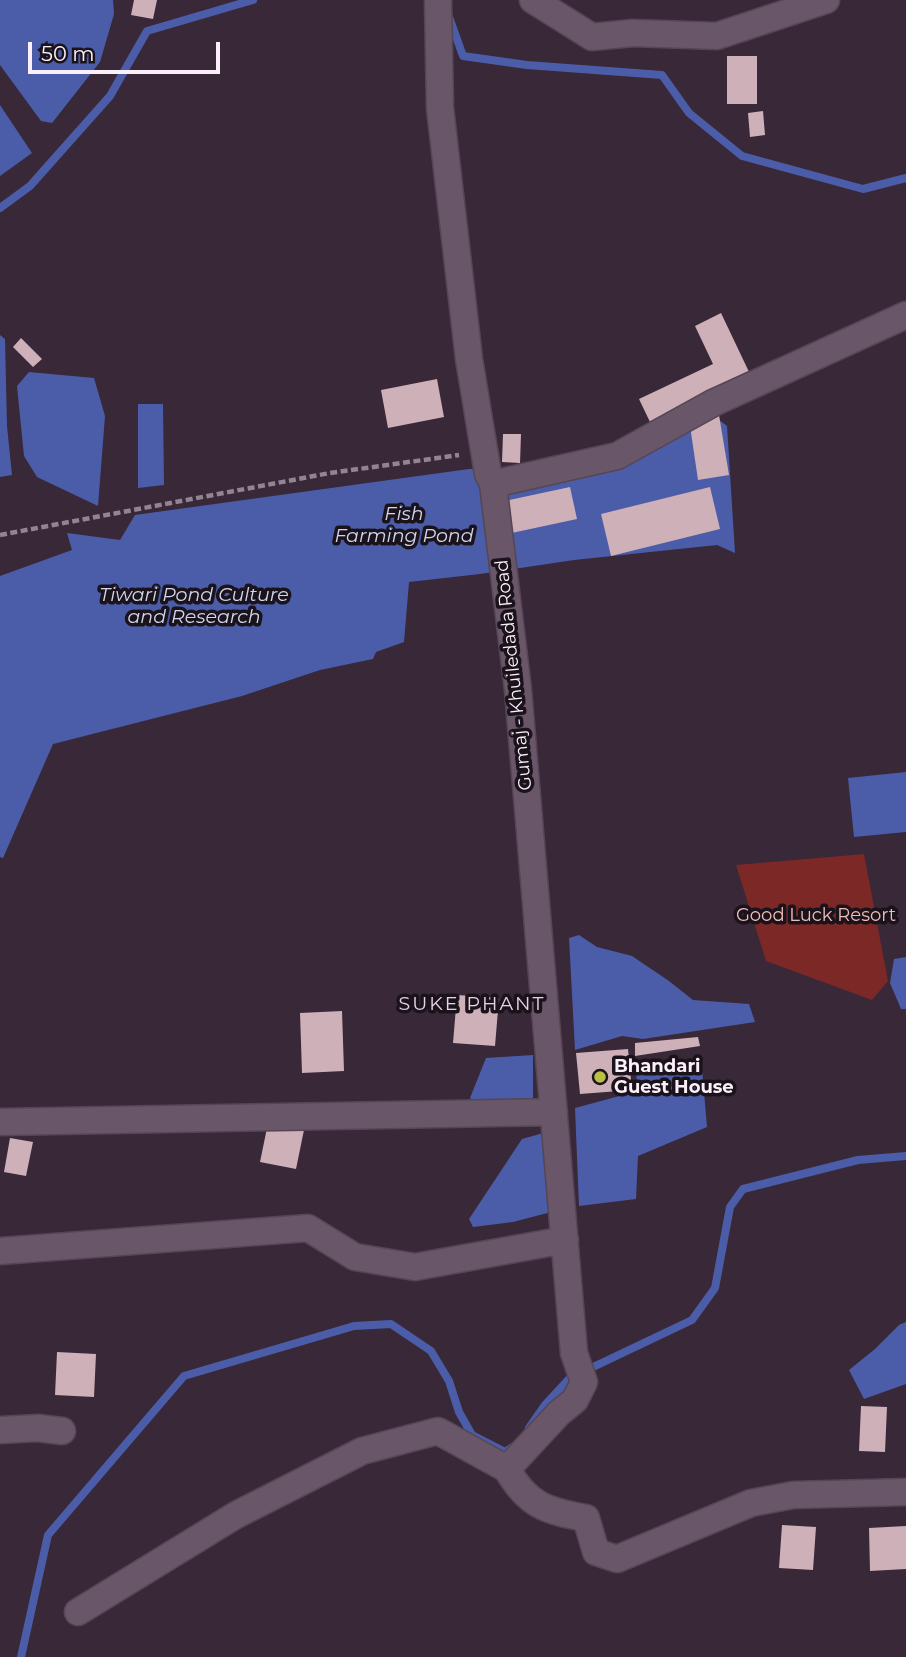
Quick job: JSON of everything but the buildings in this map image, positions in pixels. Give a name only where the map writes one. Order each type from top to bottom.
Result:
[{"type":"street","name":"Gumaj - Khuiledada Road","points":[[438,0],[440,108],[469,359],[488,474],[493,484],[518,690],[575,1353],[584,1382],[575,1401],[559,1413],[507,1469]]},
{"type":"street","points":[[533,0],[592,37],[633,33],[717,36],[826,0]]},
{"type":"street","points":[[493,484],[617,456],[713,403],[906,315]]},
{"type":"street","points":[[0,1122],[554,1112]]},
{"type":"street","points":[[0,1251],[308,1228],[355,1258],[415,1267],[565,1240]]},
{"type":"street","points":[[0,1430],[38,1428],[62,1431]]},
{"type":"street","points":[[78,1612],[236,1515],[362,1451],[438,1431],[507,1469],[515,1484],[530,1501],[566,1515],[586,1518],[596,1552],[617,1559],[751,1503],[793,1494],[906,1492]]},
{"type":"path","points":[[0,535],[330,473],[485,451]]},
{"type":"green space","name":"Good Luck Resort","points":[[864,854],[888,981],[872,1000],[766,961],[736,865]]},
{"type":"water","points":[[0,0],[113,0],[114,14],[100,62],[52,123],[41,121],[0,65]]},
{"type":"water","points":[[0,105],[32,153],[0,176]]},
{"type":"water","points":[[0,335],[5,339],[7,426],[12,475],[0,477]]},
{"type":"water","points":[[29,372],[94,378],[105,416],[98,506],[37,477],[24,456],[17,386]]},
{"type":"water","points":[[138,404],[163,404],[164,485],[138,488]]},
{"type":"water","name":"Tiwari Pond Culture and Research","points":[[701,406],[727,426],[735,553],[717,545],[574,560],[409,582],[404,642],[376,652],[373,659],[320,670],[242,696],[53,744],[3,858],[0,857],[0,576],[72,550],[67,533],[120,540],[135,515],[469,469],[585,464]]},
{"type":"water","points":[[906,772],[906,832],[854,837],[848,778]]},
{"type":"water","points":[[579,935],[597,947],[632,956],[693,1000],[749,1004],[755,1022],[643,1039],[622,1036],[575,1050],[569,938]]},
{"type":"water","points":[[906,957],[906,1009],[901,1009],[890,983],[894,959]]},
{"type":"water","points":[[533,1055],[533,1099],[488,1109],[470,1098],[486,1058]]},
{"type":"water","points":[[701,1057],[707,1127],[638,1156],[636,1199],[579,1206],[575,1108],[638,1091],[636,1073]]},
{"type":"water","points":[[547,1132],[555,1211],[513,1222],[473,1227],[469,1219],[522,1139]]},
{"type":"water","points":[[906,1322],[906,1384],[864,1399],[849,1370],[899,1325]]},
{"type":"waterway","points":[[0,208],[30,186],[110,96],[147,31],[253,0]]},
{"type":"waterway","points":[[448,14],[463,56],[527,65],[662,75],[689,113],[742,156],[863,189],[906,178]]},
{"type":"waterway","points":[[529,1428],[545,1405],[570,1378],[692,1320],[715,1288],[730,1207],[743,1189],[858,1160],[906,1156]]},
{"type":"waterway","points":[[21,1657],[48,1535],[184,1376],[354,1326],[391,1324],[431,1351],[449,1381],[459,1412],[472,1435],[505,1452],[514,1446]]},
{"type":"place","name":"Bhandari Guest House","points":[[600,1077]]},
{"type":"district","name":"SUKE PHANT","points":[[472,1004]]},
{"type":"water label","name":"Fish Farming Pond","points":[[404,525]]}]
